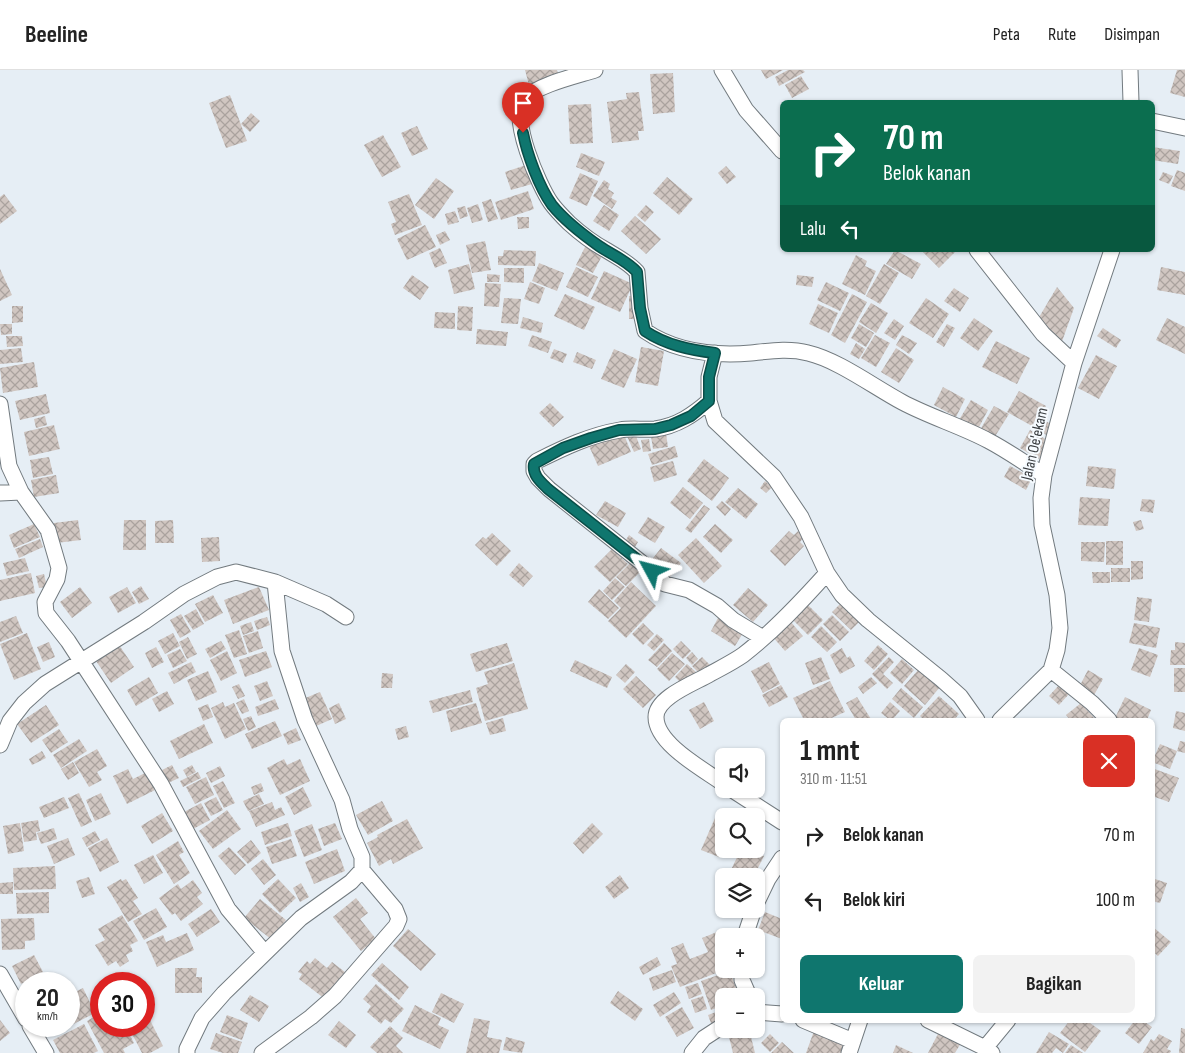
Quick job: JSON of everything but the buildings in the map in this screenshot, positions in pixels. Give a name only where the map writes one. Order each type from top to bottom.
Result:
[{"type":"street","points":[[595,70],[547,85],[526,97],[521,104],[520,118],[526,147],[544,191],[552,204],[568,222],[605,250],[626,262],[637,272],[641,316],[645,331],[673,345],[694,351],[750,353],[779,350],[805,352],[822,357],[904,403],[988,441],[1044,475]]},
{"type":"street","points":[[722,70],[746,110],[780,149]]},
{"type":"street","points":[[1130,70],[1131,100]]},
{"type":"street","points":[[1155,122],[1185,128]]},
{"type":"street","points":[[979,252],[1043,334],[1074,363]]},
{"type":"street","name":"Jalan Oe'ekam","points":[[1051,670],[1057,650],[1060,628],[1056,595],[1042,525],[1041,498],[1044,475],[1074,363],[1111,252]]},
{"type":"street","points":[[715,353],[710,372],[709,401],[715,421],[774,476],[801,517],[827,573],[842,595],[868,620],[960,696],[976,718]]},
{"type":"street","points":[[709,401],[691,416],[671,425],[655,429],[619,430],[591,438],[563,448],[536,461],[534,468],[538,478],[548,489],[665,584],[689,590],[717,606],[733,620],[763,638]]},
{"type":"street","points":[[0,404],[9,466],[21,492],[48,530],[59,568],[57,579],[45,602],[46,613],[81,661],[161,784],[228,909],[265,953]]},
{"type":"street","points":[[0,493],[21,492]]},
{"type":"street","points":[[0,745],[10,721],[24,704],[45,684],[144,622],[184,594],[217,577],[236,572],[275,582],[326,604],[346,617]]},
{"type":"street","points":[[715,777],[664,738],[657,724],[658,707],[669,697],[741,656],[803,600],[827,573]]},
{"type":"street","points":[[262,1053],[311,1017],[335,996],[396,926],[399,919],[395,909],[362,870],[362,857],[350,829],[342,800],[305,720],[282,651],[275,582]]},
{"type":"street","points":[[1002,718],[1051,670],[1092,702],[1107,718]]},
{"type":"street","points":[[745,798],[780,821]]},
{"type":"street","points":[[765,885],[780,861]]},
{"type":"street","points":[[187,1053],[202,1018],[224,993],[302,918],[351,882],[362,870]]},
{"type":"street","points":[[0,974],[15,1000]]},
{"type":"street","points":[[765,1013],[780,1014]]},
{"type":"street","points":[[808,1023],[851,1047],[859,1023]]},
{"type":"street","points":[[934,1023],[988,1050],[1006,1023]]},
{"type":"street","points":[[692,1053],[704,1038],[715,1030]]},
{"type":"street","points":[[37,1037],[46,1053]]},
{"type":"route","points":[[523,133],[526,147],[544,191],[552,204],[568,222],[590,240],[626,262],[637,272],[642,323],[645,331],[673,345],[694,351],[715,353],[710,367],[709,401],[691,416],[671,425],[655,429],[619,430],[591,438],[563,448],[536,461],[534,464],[534,471],[548,489],[652,571]]}]
